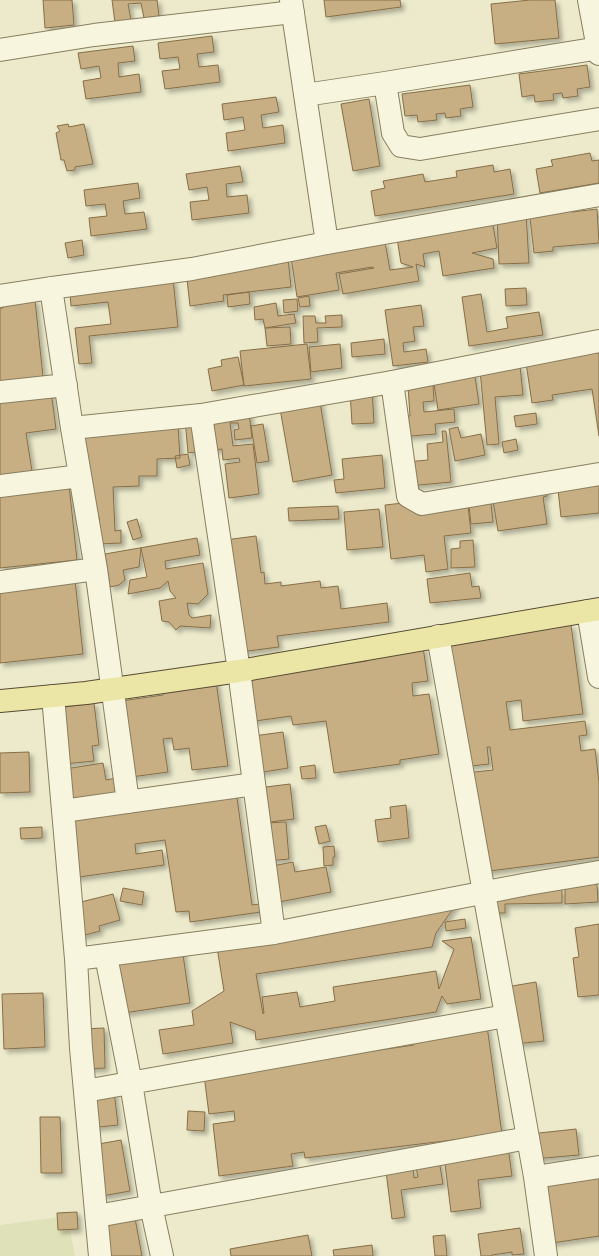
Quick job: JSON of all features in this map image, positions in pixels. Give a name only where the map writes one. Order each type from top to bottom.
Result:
[{"type":"main road","points":[[0,701],[112,689],[239,671],[593,610]]},
{"type":"street","points":[[305,95],[599,50],[589,0]]},
{"type":"street","points":[[0,50],[292,6],[327,243]]},
{"type":"street","points":[[385,83],[393,133],[401,146],[420,149],[599,119]]},
{"type":"street","points":[[0,296],[192,269],[327,243],[599,195]]},
{"type":"street","points":[[51,288],[72,428],[96,569],[128,802]]},
{"type":"street","points":[[72,428],[202,415],[392,382],[599,341]]},
{"type":"street","points":[[392,382],[408,496],[422,504],[599,474]]},
{"type":"street","points":[[0,392],[66,385]]},
{"type":"street","points":[[202,415],[239,671],[274,933]]},
{"type":"street","points":[[0,486],[80,476]]},
{"type":"street","points":[[0,582],[96,569]]},
{"type":"street","points":[[593,610],[599,677]]},
{"type":"street","points":[[438,636],[535,1177],[546,1256]]},
{"type":"street","points":[[53,696],[76,960],[81,1048],[100,1256]]},
{"type":"street","points":[[63,811],[254,784]]},
{"type":"street","points":[[76,960],[274,933],[484,892],[599,872]]},
{"type":"street","points":[[106,956],[131,1083],[151,1206],[162,1256]]},
{"type":"street","points":[[85,1091],[506,1016]]},
{"type":"street","points":[[97,1216],[528,1138]]},
{"type":"street","points":[[535,1177],[599,1167]]},
{"type":"green space","points":[[67,1216],[75,1256],[0,1256],[0,1225]]},
{"type":"building","points":[[43,0],[72,0],[74,25],[45,28]]},
{"type":"building","points":[[112,0],[157,0],[159,16],[144,18],[141,3],[128,4],[131,20],[115,22]]},
{"type":"building","points":[[324,0],[400,0],[401,7],[326,17]]},
{"type":"building","points":[[530,0],[555,0],[559,38],[495,44],[491,4]]},
{"type":"building","points":[[212,36],[214,52],[197,54],[199,67],[218,65],[220,82],[165,89],[162,71],[180,69],[178,57],[160,59],[158,43]]},
{"type":"building","points":[[133,46],[135,61],[118,63],[119,77],[139,74],[141,92],[86,99],[83,81],[101,78],[99,66],[81,69],[78,53]]},
{"type":"building","points":[[587,65],[590,87],[577,89],[578,96],[563,98],[562,93],[553,94],[554,100],[535,102],[534,95],[522,97],[519,74]]},
{"type":"building","points":[[470,85],[473,107],[460,109],[461,116],[446,118],[445,113],[436,114],[437,120],[418,122],[417,115],[405,116],[402,94]]},
{"type":"building","points":[[276,97],[279,112],[261,115],[263,128],[283,125],[285,143],[228,151],[226,133],[245,130],[243,117],[224,120],[222,104]]},
{"type":"building","points":[[369,99],[380,166],[353,171],[341,104]]},
{"type":"building","points":[[68,124],[69,127],[84,124],[93,164],[75,167],[75,170],[67,171],[64,160],[61,160],[56,133],[60,131],[57,126]]},
{"type":"building","points":[[590,153],[592,161],[599,160],[599,183],[540,193],[536,169],[553,166],[551,160]]},
{"type":"building","points":[[493,165],[494,172],[510,169],[514,194],[375,216],[371,191],[385,188],[383,181],[423,174],[425,182],[457,177],[456,171]]},
{"type":"building","points":[[240,166],[243,182],[226,184],[227,197],[247,195],[249,213],[192,220],[190,202],[209,200],[207,187],[189,190],[186,174]]},
{"type":"building","points":[[138,183],[140,198],[123,201],[125,214],[144,212],[147,229],[91,236],[89,218],[107,216],[105,204],[86,206],[84,190]]},
{"type":"building","points":[[572,204],[572,212],[597,209],[599,243],[553,247],[553,251],[534,253],[530,218],[545,216],[544,207]]},
{"type":"building","points":[[526,213],[529,263],[499,264],[497,214]]},
{"type":"building","points":[[492,220],[497,248],[472,253],[493,259],[494,268],[443,276],[439,251],[423,254],[425,267],[416,264],[419,281],[343,294],[339,274],[374,268],[372,267],[336,273],[339,290],[297,297],[291,257],[385,242],[390,270],[413,267],[401,263],[397,238],[410,241],[409,234]]},
{"type":"building","points":[[82,240],[84,255],[68,258],[65,243]]},
{"type":"building","points":[[288,258],[291,287],[223,295],[224,301],[190,306],[186,270]]},
{"type":"building","points":[[173,279],[178,327],[89,336],[92,363],[79,364],[75,328],[111,324],[108,302],[71,306],[70,293]]},
{"type":"building","points":[[526,288],[527,305],[506,306],[505,289]]},
{"type":"building","points":[[249,292],[250,304],[228,307],[227,295]]},
{"type":"building","points":[[481,294],[487,332],[508,328],[506,317],[539,312],[543,335],[469,346],[462,297]]},
{"type":"building","points":[[309,296],[310,306],[300,307],[298,298]]},
{"type":"building","points":[[297,299],[298,311],[284,313],[283,300]]},
{"type":"building","points":[[35,300],[43,377],[0,381],[0,308],[3,308],[2,304]]},
{"type":"building","points":[[276,303],[278,316],[294,314],[296,323],[265,328],[263,319],[255,320],[254,307]]},
{"type":"building","points":[[421,305],[424,326],[413,327],[415,341],[403,343],[404,352],[426,349],[428,362],[393,366],[385,310]]},
{"type":"building","points":[[342,315],[342,327],[317,328],[318,342],[304,343],[303,316],[315,316],[316,323],[326,323],[325,316]]},
{"type":"building","points":[[290,327],[291,344],[267,346],[265,328]]},
{"type":"building","points":[[384,339],[385,354],[352,357],[351,343]]},
{"type":"building","points":[[307,344],[311,379],[244,386],[240,351]]},
{"type":"building","points":[[340,344],[342,368],[311,372],[309,347]]},
{"type":"building","points":[[599,344],[599,436],[592,389],[552,395],[553,400],[532,403],[526,363]]},
{"type":"building","points":[[238,357],[244,385],[212,391],[208,369],[222,366],[221,360]]},
{"type":"building","points":[[520,366],[523,395],[495,397],[499,444],[487,445],[480,370]]},
{"type":"building","points":[[474,370],[479,404],[438,410],[433,377]]},
{"type":"building","points":[[433,384],[434,401],[423,402],[424,412],[454,409],[455,422],[435,424],[436,434],[398,437],[397,417],[410,416],[408,386]]},
{"type":"building","points":[[372,390],[374,423],[352,424],[350,391]]},
{"type":"building","points":[[51,391],[56,429],[26,433],[32,471],[0,476],[0,398]]},
{"type":"building","points":[[319,396],[332,475],[293,482],[279,403]]},
{"type":"building","points":[[249,412],[252,438],[235,440],[234,430],[239,429],[238,423],[230,423],[233,446],[253,444],[259,494],[229,498],[225,464],[240,462],[239,458],[223,460],[222,449],[188,453],[185,420]]},
{"type":"building","points":[[536,413],[537,424],[516,427],[514,416]]},
{"type":"building","points":[[263,424],[269,461],[257,463],[251,426]]},
{"type":"building","points":[[178,425],[180,458],[157,459],[157,476],[139,476],[139,486],[113,487],[115,531],[121,530],[121,543],[99,544],[99,517],[89,518],[85,429]]},
{"type":"building","points":[[458,427],[461,438],[481,434],[485,455],[455,461],[449,429]]},
{"type":"building","points":[[442,431],[446,431],[451,482],[409,486],[406,462],[428,460],[427,444],[443,442]]},
{"type":"building","points":[[516,439],[518,450],[504,453],[502,442]]},
{"type":"building","points":[[188,454],[190,465],[177,468],[175,456]]},
{"type":"building","points":[[382,455],[385,488],[336,493],[334,480],[344,479],[342,459]]},
{"type":"building","points":[[599,475],[599,513],[561,517],[557,480]]},
{"type":"building","points":[[69,485],[77,560],[0,568],[0,493]]},
{"type":"building","points":[[546,486],[547,496],[543,497],[547,524],[498,531],[491,489]]},
{"type":"building","points":[[490,495],[493,522],[471,524],[468,497]]},
{"type":"building","points":[[467,496],[471,533],[444,536],[448,569],[426,572],[424,555],[391,559],[385,505]]},
{"type":"building","points":[[338,506],[339,519],[289,521],[288,508]]},
{"type":"building","points":[[379,509],[383,547],[347,550],[344,512]]},
{"type":"building","points":[[137,519],[142,537],[133,540],[127,522]]},
{"type":"building","points":[[256,536],[261,573],[264,572],[265,584],[281,582],[281,586],[320,581],[321,588],[338,586],[341,609],[387,603],[389,622],[277,636],[279,647],[240,652],[225,540]]},
{"type":"building","points":[[197,538],[200,555],[165,561],[166,569],[203,563],[208,594],[198,604],[187,603],[189,615],[192,618],[211,615],[210,628],[180,626],[176,630],[169,622],[162,621],[159,601],[176,598],[170,591],[168,581],[160,588],[128,594],[130,580],[147,577],[141,548],[139,567],[123,570],[125,580],[119,585],[110,587],[105,554]]},
{"type":"building","points":[[473,540],[475,567],[451,568],[451,549],[460,548],[460,541]]},
{"type":"building","points":[[470,573],[472,587],[479,586],[481,598],[430,603],[427,579]]},
{"type":"building","points":[[75,580],[83,654],[0,663],[0,587]]},
{"type":"building","points":[[571,625],[583,714],[523,721],[521,700],[506,702],[510,730],[585,721],[587,735],[579,736],[581,751],[595,749],[599,782],[599,857],[482,872],[465,773],[493,770],[490,747],[487,747],[489,764],[462,767],[445,641]]},
{"type":"building","points":[[423,647],[428,681],[412,683],[413,696],[429,694],[439,754],[400,760],[400,764],[334,773],[326,721],[293,725],[291,716],[241,723],[235,680],[367,661],[367,655]]},
{"type":"building","points":[[216,681],[228,766],[192,770],[189,748],[174,750],[172,738],[163,739],[168,772],[124,778],[114,702],[163,695],[162,688]]},
{"type":"building","points":[[94,703],[99,745],[92,746],[94,761],[64,764],[57,708]]},
{"type":"building","points":[[283,732],[288,768],[251,774],[246,737]]},
{"type":"building","points":[[29,752],[30,792],[0,793],[0,753]]},
{"type":"building","points":[[103,763],[106,780],[121,777],[113,802],[70,800],[65,769]]},
{"type":"building","points":[[315,765],[316,778],[302,779],[300,767]]},
{"type":"building","points":[[290,784],[294,819],[262,823],[258,788]]},
{"type":"building","points":[[236,791],[252,905],[274,902],[275,910],[190,922],[189,911],[176,912],[165,840],[135,844],[136,854],[162,850],[164,865],[72,878],[63,817]]},
{"type":"building","points":[[406,805],[409,838],[378,842],[375,820],[391,818],[390,807]]},
{"type":"building","points":[[286,822],[289,859],[267,861],[265,823]]},
{"type":"building","points":[[326,825],[330,841],[319,844],[315,827]]},
{"type":"building","points":[[42,827],[42,838],[21,839],[20,828]]},
{"type":"building","points":[[334,846],[335,857],[333,857],[333,865],[324,866],[323,847]]},
{"type":"building","points":[[293,862],[295,872],[326,867],[331,892],[274,903],[267,867]]},
{"type":"building","points":[[597,884],[598,902],[565,904],[565,885]]},
{"type":"building","points":[[123,888],[144,892],[142,905],[120,901]]},
{"type":"building","points":[[562,889],[562,903],[505,904],[505,913],[490,913],[490,890]]},
{"type":"building","points":[[113,894],[120,920],[99,926],[100,931],[78,937],[69,905]]},
{"type":"building","points":[[457,903],[436,933],[432,947],[256,974],[263,1014],[262,997],[297,992],[300,1007],[335,1001],[333,987],[436,971],[439,989],[454,949],[442,941],[471,937],[481,999],[447,1004],[442,996],[436,1012],[256,1040],[255,1031],[230,1022],[233,1043],[163,1054],[159,1030],[194,1025],[192,1011],[224,991],[216,941]]},
{"type":"building","points":[[465,919],[466,928],[446,931],[445,922]]},
{"type":"building","points":[[599,924],[599,995],[578,997],[573,958],[579,957],[575,928]]},
{"type":"building","points":[[182,948],[190,1003],[117,1014],[109,959]]},
{"type":"building","points":[[536,982],[544,1041],[515,1044],[506,987]]},
{"type":"building","points":[[43,993],[45,1047],[4,1049],[2,994]]},
{"type":"building","points":[[487,1026],[502,1134],[305,1158],[304,1152],[291,1154],[293,1166],[219,1176],[213,1124],[235,1121],[234,1111],[209,1114],[204,1075],[414,1045],[413,1035]]},
{"type":"building","points":[[104,1028],[105,1068],[84,1069],[83,1029]]},
{"type":"building","points":[[114,1091],[118,1125],[90,1128],[87,1094]]},
{"type":"building","points":[[188,1111],[205,1112],[204,1131],[187,1130]]},
{"type":"building","points":[[40,1117],[60,1117],[62,1173],[41,1173]]},
{"type":"building","points":[[576,1129],[579,1155],[533,1159],[530,1134]]},
{"type":"building","points":[[121,1140],[130,1191],[102,1196],[93,1145]]},
{"type":"building","points":[[508,1147],[512,1176],[478,1180],[481,1208],[451,1212],[444,1156]]},
{"type":"building","points":[[439,1160],[443,1184],[401,1190],[405,1217],[392,1219],[386,1171],[413,1167],[414,1178],[418,1177],[415,1163]]},
{"type":"building","points":[[599,1170],[599,1236],[545,1244],[535,1179]]},
{"type":"building","points":[[77,1212],[78,1229],[58,1230],[57,1213]]},
{"type":"building","points":[[134,1213],[142,1256],[107,1256],[105,1218]]},
{"type":"building","points":[[520,1228],[524,1254],[512,1255],[512,1252],[492,1256],[481,1256],[478,1234]]},
{"type":"building","points":[[308,1235],[312,1256],[231,1256],[230,1249]]},
{"type":"building","points":[[445,1235],[447,1256],[435,1256],[433,1236]]},
{"type":"building","points":[[372,1245],[373,1256],[334,1256],[333,1250]]}]
